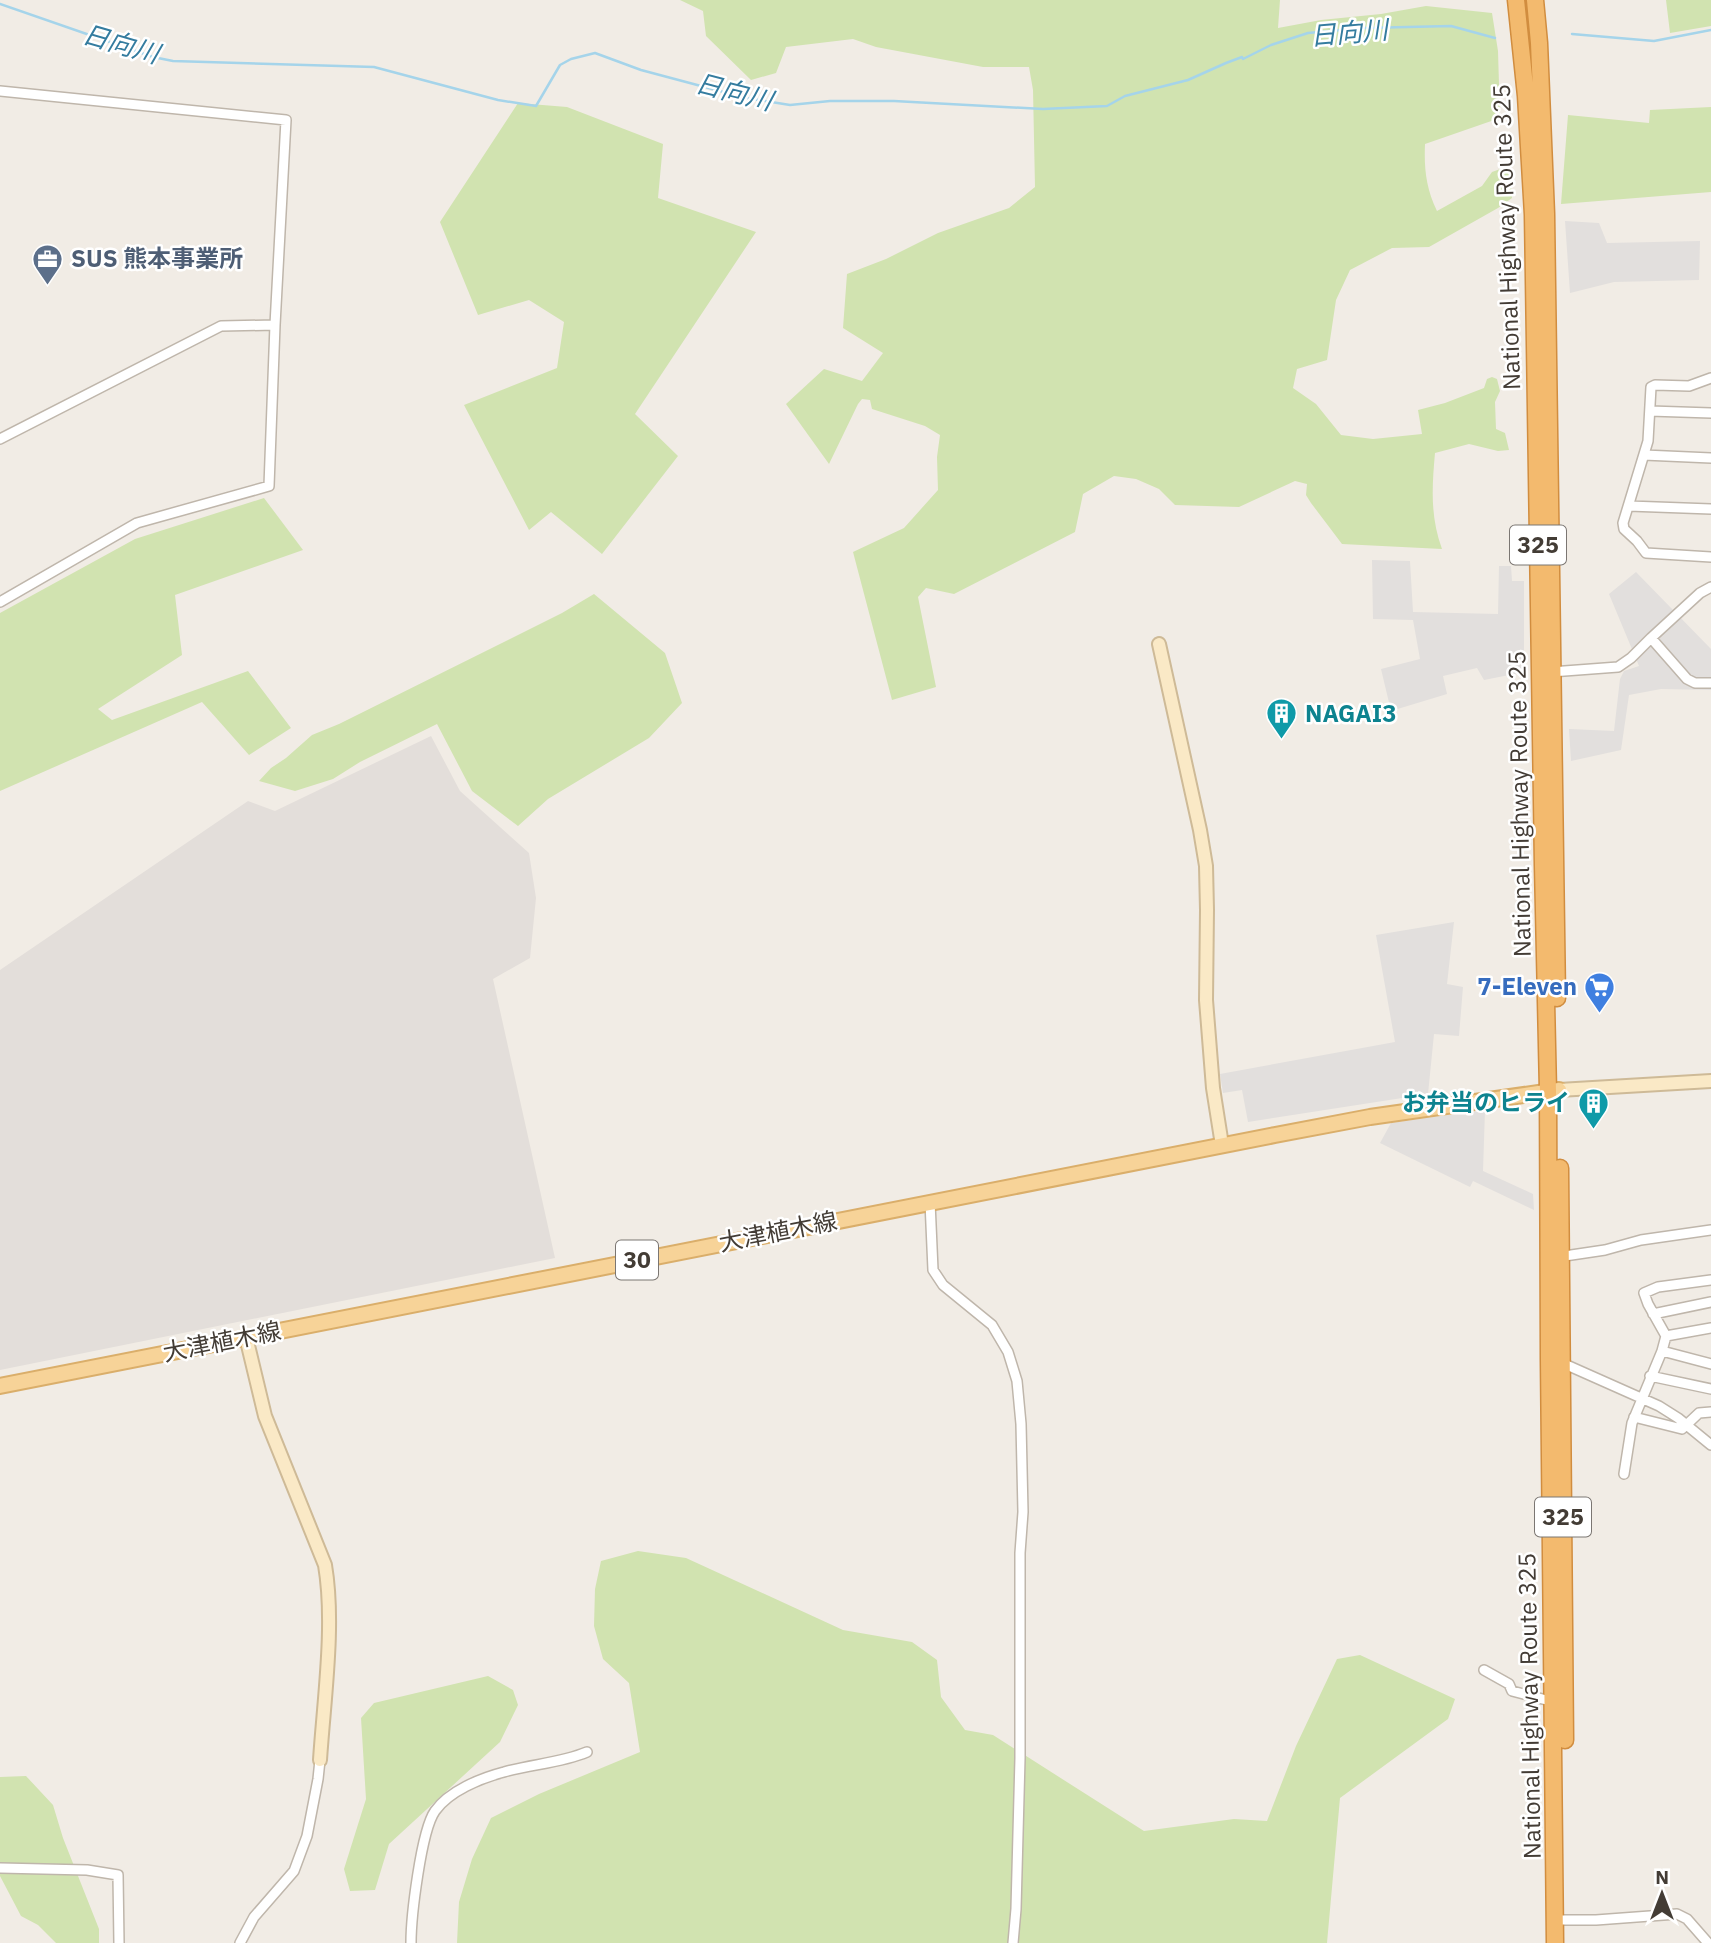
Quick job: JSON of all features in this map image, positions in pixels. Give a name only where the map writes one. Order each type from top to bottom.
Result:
[{"type":"highway","name":"National Highway Route 325","points":[[1516,0],[1533,195],[1546,672],[1555,1257],[1554,1702],[1560,1920],[1566,1943]]},
{"type":"highway","name":"National Highway Route 325","points":[[1535,0],[1546,228],[1546,672]]},
{"type":"highway","name":"National Highway Route 325","points":[[1555,1361],[1564,1578],[1560,1920],[1555,1943]]},
{"type":"main road","name":"大津植木線","points":[[0,1386],[1370,1117],[1553,1090]]},
{"type":"street","points":[[0,91],[286,120],[269,486],[137,523],[0,602]]},
{"type":"street","points":[[0,439],[220,326],[275,325]]},
{"type":"street","points":[[1711,378],[1689,386],[1652,386],[1648,442],[1623,526],[1646,553],[1711,557]]},
{"type":"street","points":[[1650,411],[1711,413]]},
{"type":"street","points":[[1644,455],[1711,458]]},
{"type":"street","points":[[1629,506],[1711,509]]},
{"type":"street","points":[[1546,672],[1618,667],[1700,593],[1711,587]]},
{"type":"street","points":[[1651,638],[1686,679],[1695,683],[1711,683]]},
{"type":"street","points":[[1159,643],[1206,866],[1206,1000],[1213,1088],[1222,1146]]},
{"type":"street","points":[[1553,1090],[1711,1081]]},
{"type":"street","points":[[930,1202],[933,1270],[943,1285],[992,1325],[1008,1352],[1017,1381],[1023,1512],[1020,1553],[1020,1758],[1013,1943]]},
{"type":"street","points":[[1555,1257],[1711,1230]]},
{"type":"street","points":[[1624,1474],[1628,1439],[1634,1417],[1666,1336],[1644,1293],[1658,1287],[1711,1280]]},
{"type":"street","points":[[1653,1314],[1711,1302]]},
{"type":"street","points":[[1666,1336],[1711,1328]]},
{"type":"street","points":[[240,1943],[254,1917],[294,1871],[307,1836],[320,1760],[329,1617],[329,1586],[325,1565],[265,1416],[246,1337]]},
{"type":"street","points":[[1662,1351],[1711,1364]]},
{"type":"street","points":[[1555,1361],[1659,1406],[1711,1445]]},
{"type":"street","points":[[1650,1376],[1711,1389]]},
{"type":"street","points":[[1634,1417],[1682,1429],[1699,1413],[1711,1412]]},
{"type":"street","points":[[1483,1670],[1509,1684],[1512,1691],[1554,1702]]},
{"type":"street","points":[[411,1943],[426,1831],[435,1811],[451,1795],[502,1772],[571,1758],[587,1752]]},
{"type":"street","points":[[0,1868],[87,1870],[118,1875],[119,1943]]},
{"type":"street","points":[[1560,1920],[1677,1914],[1687,1919],[1708,1943]]},
{"type":"shaded area","points":[[1565,221],[1599,223],[1607,243],[1700,241],[1699,280],[1614,282],[1570,293]]},
{"type":"shaded area","points":[[1372,560],[1410,561],[1413,612],[1498,614],[1499,566],[1511,566],[1512,581],[1524,581],[1524,672],[1484,680],[1477,668],[1443,676],[1447,694],[1391,711],[1381,669],[1420,659],[1413,620],[1373,619]]},
{"type":"shaded area","points":[[1636,572],[1711,649],[1711,690],[1661,689],[1629,695],[1621,750],[1571,761],[1569,729],[1614,731],[1620,679],[1624,671],[1639,666],[1609,594]]},
{"type":"shaded area","points":[[431,736],[460,791],[529,853],[536,898],[530,958],[493,979],[555,1258],[0,1370],[0,970],[248,801],[275,811]]},
{"type":"shaded area","points":[[1454,922],[1447,984],[1463,987],[1459,1036],[1434,1034],[1428,1094],[1248,1122],[1242,1090],[1223,1093],[1220,1074],[1395,1042],[1376,935]]},
{"type":"shaded area","points":[[1485,1110],[1483,1171],[1533,1194],[1534,1210],[1473,1181],[1470,1187],[1380,1143],[1391,1123]]},
{"type":"green space","points":[[680,0],[1280,0],[1278,28],[1426,6],[1492,13],[1498,51],[1500,118],[1425,144],[1425,170],[1437,211],[1482,186],[1492,172],[1503,168],[1510,176],[1512,198],[1429,247],[1392,248],[1350,270],[1336,300],[1327,360],[1297,369],[1293,388],[1316,404],[1341,435],[1373,439],[1422,434],[1418,410],[1484,388],[1487,379],[1492,377],[1497,379],[1500,391],[1495,402],[1496,429],[1505,433],[1509,450],[1498,451],[1469,444],[1435,453],[1434,513],[1442,549],[1342,544],[1306,495],[1307,484],[1295,481],[1239,507],[1175,505],[1159,489],[1136,479],[1114,476],[1083,494],[1075,532],[954,594],[926,588],[918,597],[936,687],[892,700],[853,552],[904,528],[938,490],[937,457],[940,435],[925,426],[872,409],[870,400],[862,399],[829,464],[786,404],[824,369],[862,381],[883,353],[843,328],[847,274],[886,259],[938,233],[1009,208],[1035,187],[1033,90],[1029,67],[983,67],[876,47],[853,39],[786,47],[776,73],[751,80],[706,36],[703,11]]},
{"type":"green space","points":[[1666,0],[1711,0],[1711,26],[1670,33]]},
{"type":"green space","points":[[518,103],[567,107],[663,144],[658,198],[756,232],[635,414],[678,456],[602,554],[551,512],[529,530],[464,405],[557,368],[564,322],[529,300],[478,315],[440,222]]},
{"type":"green space","points":[[1711,107],[1711,192],[1561,204],[1568,115],[1649,123],[1650,110]]},
{"type":"green space","points":[[264,498],[303,550],[175,595],[182,655],[98,709],[112,720],[248,671],[291,728],[249,755],[202,702],[0,791],[0,613],[135,539]]},
{"type":"green space","points":[[594,594],[665,653],[682,703],[649,738],[548,799],[518,826],[472,791],[437,724],[360,762],[333,779],[295,791],[259,781],[312,735],[562,613]]},
{"type":"green space","points":[[638,1551],[686,1558],[843,1630],[912,1642],[937,1660],[941,1697],[965,1730],[993,1735],[1144,1831],[1234,1819],[1267,1821],[1296,1746],[1337,1659],[1360,1655],[1455,1699],[1448,1719],[1340,1798],[1327,1943],[457,1943],[459,1902],[472,1859],[491,1818],[539,1794],[640,1752],[629,1683],[603,1659],[594,1626],[595,1589],[601,1561]]},
{"type":"green space","points":[[488,1676],[513,1690],[518,1705],[500,1742],[389,1844],[375,1890],[350,1891],[344,1869],[366,1799],[361,1718],[374,1703]]},
{"type":"green space","points":[[26,1776],[53,1805],[63,1838],[99,1929],[99,1943],[56,1943],[38,1925],[21,1916],[0,1876],[0,1777]]},
{"type":"waterway","name":"日向川","points":[[0,4],[153,57],[173,61],[374,67],[498,100],[536,106],[560,65],[571,59],[595,53],[641,70],[746,98],[790,105],[830,101],[894,101],[1043,109],[1107,106],[1125,96],[1188,80],[1271,45],[1308,33],[1364,28],[1451,26],[1495,38]]},
{"type":"waterway","name":"日向川","points":[[1572,34],[1654,41],[1711,30]]},
{"type":"place","name":"SUS 熊本事業所","points":[[48,286]]},
{"type":"place","name":"NAGAI3","points":[[1282,741]]},
{"type":"place","name":"7-Eleven","points":[[1600,1014]]},
{"type":"place","name":"お弁当のヒライ","points":[[1593,1130]]}]
